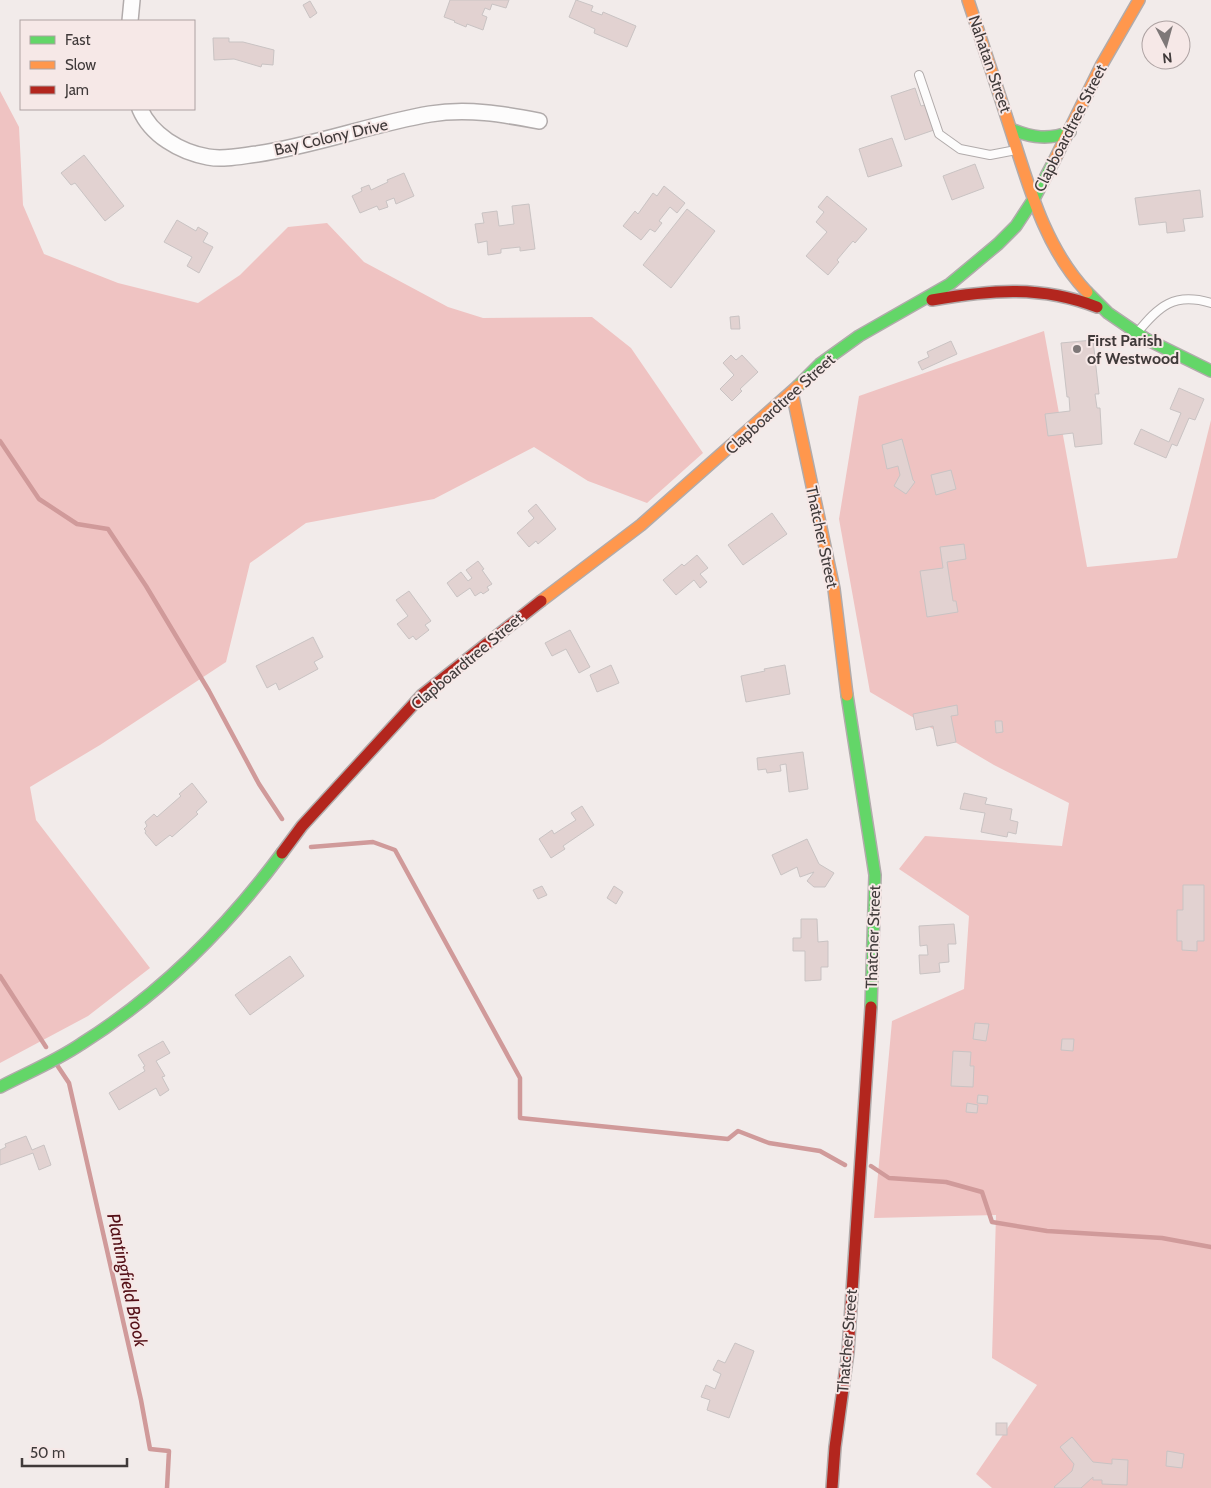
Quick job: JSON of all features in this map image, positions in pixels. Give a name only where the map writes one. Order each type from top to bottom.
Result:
[{"type":"main road","name":"Nahatan Street","points":[[968,0],[1027,178],[1044,225],[1057,252],[1078,282],[1108,312],[1137,333],[1211,371]]},
{"type":"main road","name":"Clapboardtree Street","points":[[0,1087],[79,1046],[121,1018],[180,968],[268,872],[302,826],[422,695],[558,587],[641,525],[792,392],[820,364],[859,336],[950,284],[992,250],[1016,226],[1035,197],[1070,132],[1101,66],[1139,0]]},
{"type":"main road","name":"Nahatan Street","points":[[1012,129],[1021,134],[1043,139],[1058,138],[1070,132]]},
{"type":"main road","name":"Clapboardtree Street","points":[[920,302],[1002,290],[1065,295],[1082,300],[1108,312]]},
{"type":"main road","name":"Thatcher Street","points":[[792,392],[834,589],[853,741],[875,876],[870,1035],[848,1352],[835,1447],[832,1488]]},
{"type":"street","points":[[130,20],[132,0]]},
{"type":"street","name":"Bay Colony Drive","points":[[140,110],[144,120],[169,143],[189,152],[209,157],[232,157],[291,149],[431,114],[499,113],[539,121]]},
{"type":"lane","points":[[919,75],[939,134],[960,149],[990,155],[1018,150]]},
{"type":"lane","points":[[1137,333],[1155,312],[1166,303],[1196,299],[1211,303]]},
{"type":"shaded area","points":[[0,91],[19,127],[23,205],[44,254],[118,283],[198,303],[240,275],[288,227],[327,223],[364,262],[448,307],[483,318],[592,317],[631,348],[703,453],[647,503],[588,481],[534,447],[434,499],[306,523],[250,563],[226,662],[100,745],[30,787],[36,820],[150,968],[88,1016],[0,1063]]},
{"type":"shaded area","points":[[1044,331],[1087,567],[1177,558],[1211,420],[1211,1488],[992,1488],[976,1474],[1037,1385],[992,1358],[996,1215],[874,1218],[892,1021],[964,989],[969,916],[899,869],[925,836],[1062,846],[1069,803],[994,765],[870,692],[839,519],[859,396]]},
{"type":"building","points":[[450,0],[509,0],[506,8],[492,4],[490,10],[485,8],[482,15],[487,17],[483,30],[467,24],[466,27],[444,17]]},
{"type":"building","points":[[576,0],[593,6],[591,11],[602,15],[603,12],[636,26],[627,47],[594,33],[595,29],[569,17]]},
{"type":"building","points":[[310,1],[317,13],[310,18],[303,5]]},
{"type":"building","points":[[213,38],[229,38],[229,42],[243,42],[274,50],[273,65],[262,64],[261,67],[234,59],[214,60]]},
{"type":"building","points":[[915,88],[921,106],[925,105],[934,130],[905,140],[891,96]]},
{"type":"building","points":[[892,138],[902,166],[868,177],[859,149]]},
{"type":"building","points":[[84,155],[124,206],[105,221],[75,183],[71,185],[61,173]]},
{"type":"building","points":[[975,164],[984,188],[952,200],[943,176]]},
{"type":"building","points":[[404,173],[414,196],[396,204],[394,198],[386,201],[388,207],[379,210],[377,206],[360,213],[352,196],[362,191],[361,188],[369,185],[371,190],[388,182],[387,180]]},
{"type":"building","points":[[664,186],[685,203],[677,213],[670,207],[659,221],[662,223],[655,232],[650,229],[641,240],[623,226],[635,211],[638,214],[653,193],[657,196]]},
{"type":"building","points":[[1200,190],[1203,217],[1183,219],[1185,231],[1167,233],[1166,222],[1139,225],[1135,198]]},
{"type":"building","points":[[827,196],[867,229],[855,243],[853,241],[837,260],[839,262],[828,275],[806,256],[827,232],[816,222],[824,212],[818,207]]},
{"type":"building","points":[[529,204],[535,249],[520,251],[520,247],[501,249],[501,253],[488,255],[487,241],[478,243],[475,224],[484,223],[482,213],[497,211],[499,226],[514,224],[512,206]]},
{"type":"building","points":[[687,209],[715,231],[671,288],[643,265]]},
{"type":"building","points":[[177,220],[196,231],[198,227],[208,233],[203,242],[213,247],[199,273],[187,266],[192,257],[164,242]]},
{"type":"building","points":[[739,316],[740,329],[731,329],[730,317]]},
{"type":"building","points":[[1093,340],[1099,394],[1095,394],[1097,408],[1100,408],[1102,444],[1075,447],[1073,433],[1048,436],[1045,414],[1070,411],[1061,343]]},
{"type":"building","points":[[951,341],[957,354],[922,370],[918,362],[929,357],[927,352]]},
{"type":"building","points":[[731,355],[736,360],[742,355],[758,372],[740,389],[742,391],[732,401],[720,389],[734,375],[723,363]]},
{"type":"building","points":[[1179,388],[1204,399],[1195,420],[1189,418],[1177,446],[1172,444],[1166,458],[1134,444],[1141,429],[1169,442],[1181,413],[1170,409]]},
{"type":"building","points":[[902,439],[915,482],[906,494],[894,486],[900,475],[898,466],[887,469],[882,445]]},
{"type":"building","points":[[951,470],[956,489],[936,495],[931,475]]},
{"type":"building","points":[[536,504],[556,529],[538,544],[536,541],[529,547],[517,533],[534,518],[528,511]]},
{"type":"building","points":[[772,513],[787,534],[743,565],[728,545]]},
{"type":"building","points":[[964,544],[966,559],[947,562],[953,601],[956,601],[958,612],[927,617],[920,571],[943,568],[940,547]]},
{"type":"building","points":[[697,555],[708,568],[700,574],[707,582],[700,588],[694,580],[676,595],[663,580],[682,564],[684,566]]},
{"type":"building","points":[[478,561],[492,584],[487,587],[489,590],[475,596],[470,588],[457,597],[447,583],[461,572],[468,581],[472,578],[466,570]]},
{"type":"building","points":[[409,591],[431,621],[425,625],[429,630],[416,640],[413,636],[409,639],[397,624],[408,616],[396,600]]},
{"type":"building","points":[[570,630],[590,667],[579,673],[566,649],[552,656],[545,643]]},
{"type":"building","points":[[313,637],[323,657],[314,662],[318,669],[279,690],[276,683],[267,688],[256,666]]},
{"type":"building","points":[[611,665],[619,683],[597,692],[590,675]]},
{"type":"building","points":[[785,665],[790,694],[746,702],[741,676]]},
{"type":"building","points":[[957,705],[958,715],[951,716],[956,742],[937,746],[933,726],[916,730],[913,714]]},
{"type":"building","points":[[995,721],[1002,721],[1003,732],[996,733]]},
{"type":"building","points":[[803,752],[808,789],[789,792],[786,764],[780,765],[781,771],[767,773],[766,769],[758,770],[757,758]]},
{"type":"building","points":[[192,783],[207,802],[196,812],[198,814],[172,837],[170,835],[156,846],[145,833],[144,829],[147,826],[145,822],[154,814],[157,817],[181,796],[179,794]]},
{"type":"building","points":[[964,793],[987,798],[985,804],[1012,809],[1010,820],[1018,822],[1016,834],[1008,832],[1007,837],[981,832],[985,813],[960,809]]},
{"type":"building","points":[[582,806],[594,825],[563,846],[565,849],[551,858],[539,839],[552,830],[554,834],[576,820],[571,813]]},
{"type":"building","points":[[807,839],[819,864],[834,873],[825,887],[814,887],[807,881],[814,872],[800,877],[797,867],[781,875],[772,855]]},
{"type":"building","points":[[1183,885],[1204,885],[1204,941],[1197,941],[1197,951],[1182,950],[1182,941],[1177,941],[1177,910],[1183,910]]},
{"type":"building","points":[[542,886],[547,895],[538,899],[533,890]]},
{"type":"building","points":[[614,886],[623,892],[616,904],[607,898]]},
{"type":"building","points":[[801,919],[817,919],[818,942],[828,941],[828,967],[821,967],[821,980],[805,981],[805,951],[793,951],[793,938],[801,938]]},
{"type":"building","points":[[954,924],[956,944],[948,944],[949,962],[939,963],[940,972],[920,974],[919,955],[928,955],[927,945],[920,946],[919,926]]},
{"type":"building","points":[[290,956],[304,976],[250,1015],[235,995]]},
{"type":"building","points":[[975,1023],[989,1024],[986,1041],[973,1039]]},
{"type":"building","points":[[1062,1039],[1074,1039],[1073,1051],[1061,1050]]},
{"type":"building","points":[[163,1041],[170,1053],[156,1061],[165,1076],[162,1077],[169,1090],[160,1096],[156,1088],[119,1110],[109,1093],[145,1071],[143,1067],[145,1066],[138,1055]]},
{"type":"building","points":[[953,1051],[971,1052],[970,1066],[974,1066],[973,1087],[951,1086]]},
{"type":"building","points":[[978,1095],[988,1096],[987,1104],[977,1103]]},
{"type":"building","points":[[967,1103],[978,1105],[977,1113],[966,1112]]},
{"type":"building","points":[[26,1136],[32,1150],[44,1145],[51,1165],[39,1170],[33,1153],[0,1165],[0,1150],[6,1147],[5,1144]]},
{"type":"building","points":[[735,1343],[754,1351],[729,1418],[707,1410],[710,1400],[701,1397],[706,1385],[715,1389],[721,1374],[713,1370],[718,1360],[725,1363]]},
{"type":"building","points":[[996,1423],[1007,1423],[1007,1435],[996,1435]]},
{"type":"building","points":[[1072,1437],[1093,1462],[1112,1464],[1112,1459],[1128,1460],[1127,1485],[1102,1484],[1102,1480],[1093,1480],[1093,1477],[1081,1488],[1055,1488],[1072,1471],[1074,1464],[1060,1447]]},
{"type":"building","points":[[1167,1451],[1184,1454],[1182,1468],[1166,1466]]},
{"type":"waterway","points":[[0,441],[39,499],[77,524],[108,529],[146,586],[209,691],[259,784],[282,819]]},
{"type":"waterway","points":[[311,847],[373,842],[395,850],[520,1078],[520,1118],[728,1139],[738,1131],[769,1143],[820,1151],[845,1165]]},
{"type":"waterway","name":"Plantingfield Brook","points":[[0,976],[46,1047]]},
{"type":"waterway","name":"Plantingfield Brook","points":[[57,1065],[69,1083],[141,1400],[150,1449],[169,1451],[167,1488]]},
{"type":"waterway","points":[[871,1166],[889,1178],[946,1182],[982,1192],[992,1222],[1047,1231],[1162,1238],[1211,1247]]},
{"type":"traffic: fast","points":[[1011,129],[1040,137],[1062,135],[1070,132]]},
{"type":"traffic: fast","points":[[798,386],[820,364],[859,336],[950,284],[998,244],[1016,226],[1035,197],[1054,161]]},
{"type":"traffic: fast","points":[[1087,292],[1108,313],[1146,339],[1211,371]]},
{"type":"traffic: fast","points":[[847,695],[875,875],[871,1007]]},
{"type":"traffic: fast","points":[[0,1087],[71,1050],[138,1004],[215,933],[282,853]]},
{"type":"traffic: slow","points":[[968,0],[1041,218],[1061,257],[1087,292]]},
{"type":"traffic: slow","points":[[1054,161],[1101,66],[1139,0]]},
{"type":"traffic: slow","points":[[541,601],[641,525],[798,386]]},
{"type":"traffic: slow","points":[[792,392],[834,589],[847,695]]},
{"type":"traffic: jam","points":[[932,300],[995,292],[1035,292],[1056,295],[1097,307]]},
{"type":"traffic: jam","points":[[282,853],[302,826],[422,695],[541,601]]},
{"type":"traffic: jam","points":[[832,1488],[835,1447],[848,1352],[871,1007]]},
{"type":"place","name":"First Parish of Westwood","points":[[1077,349]]}]
